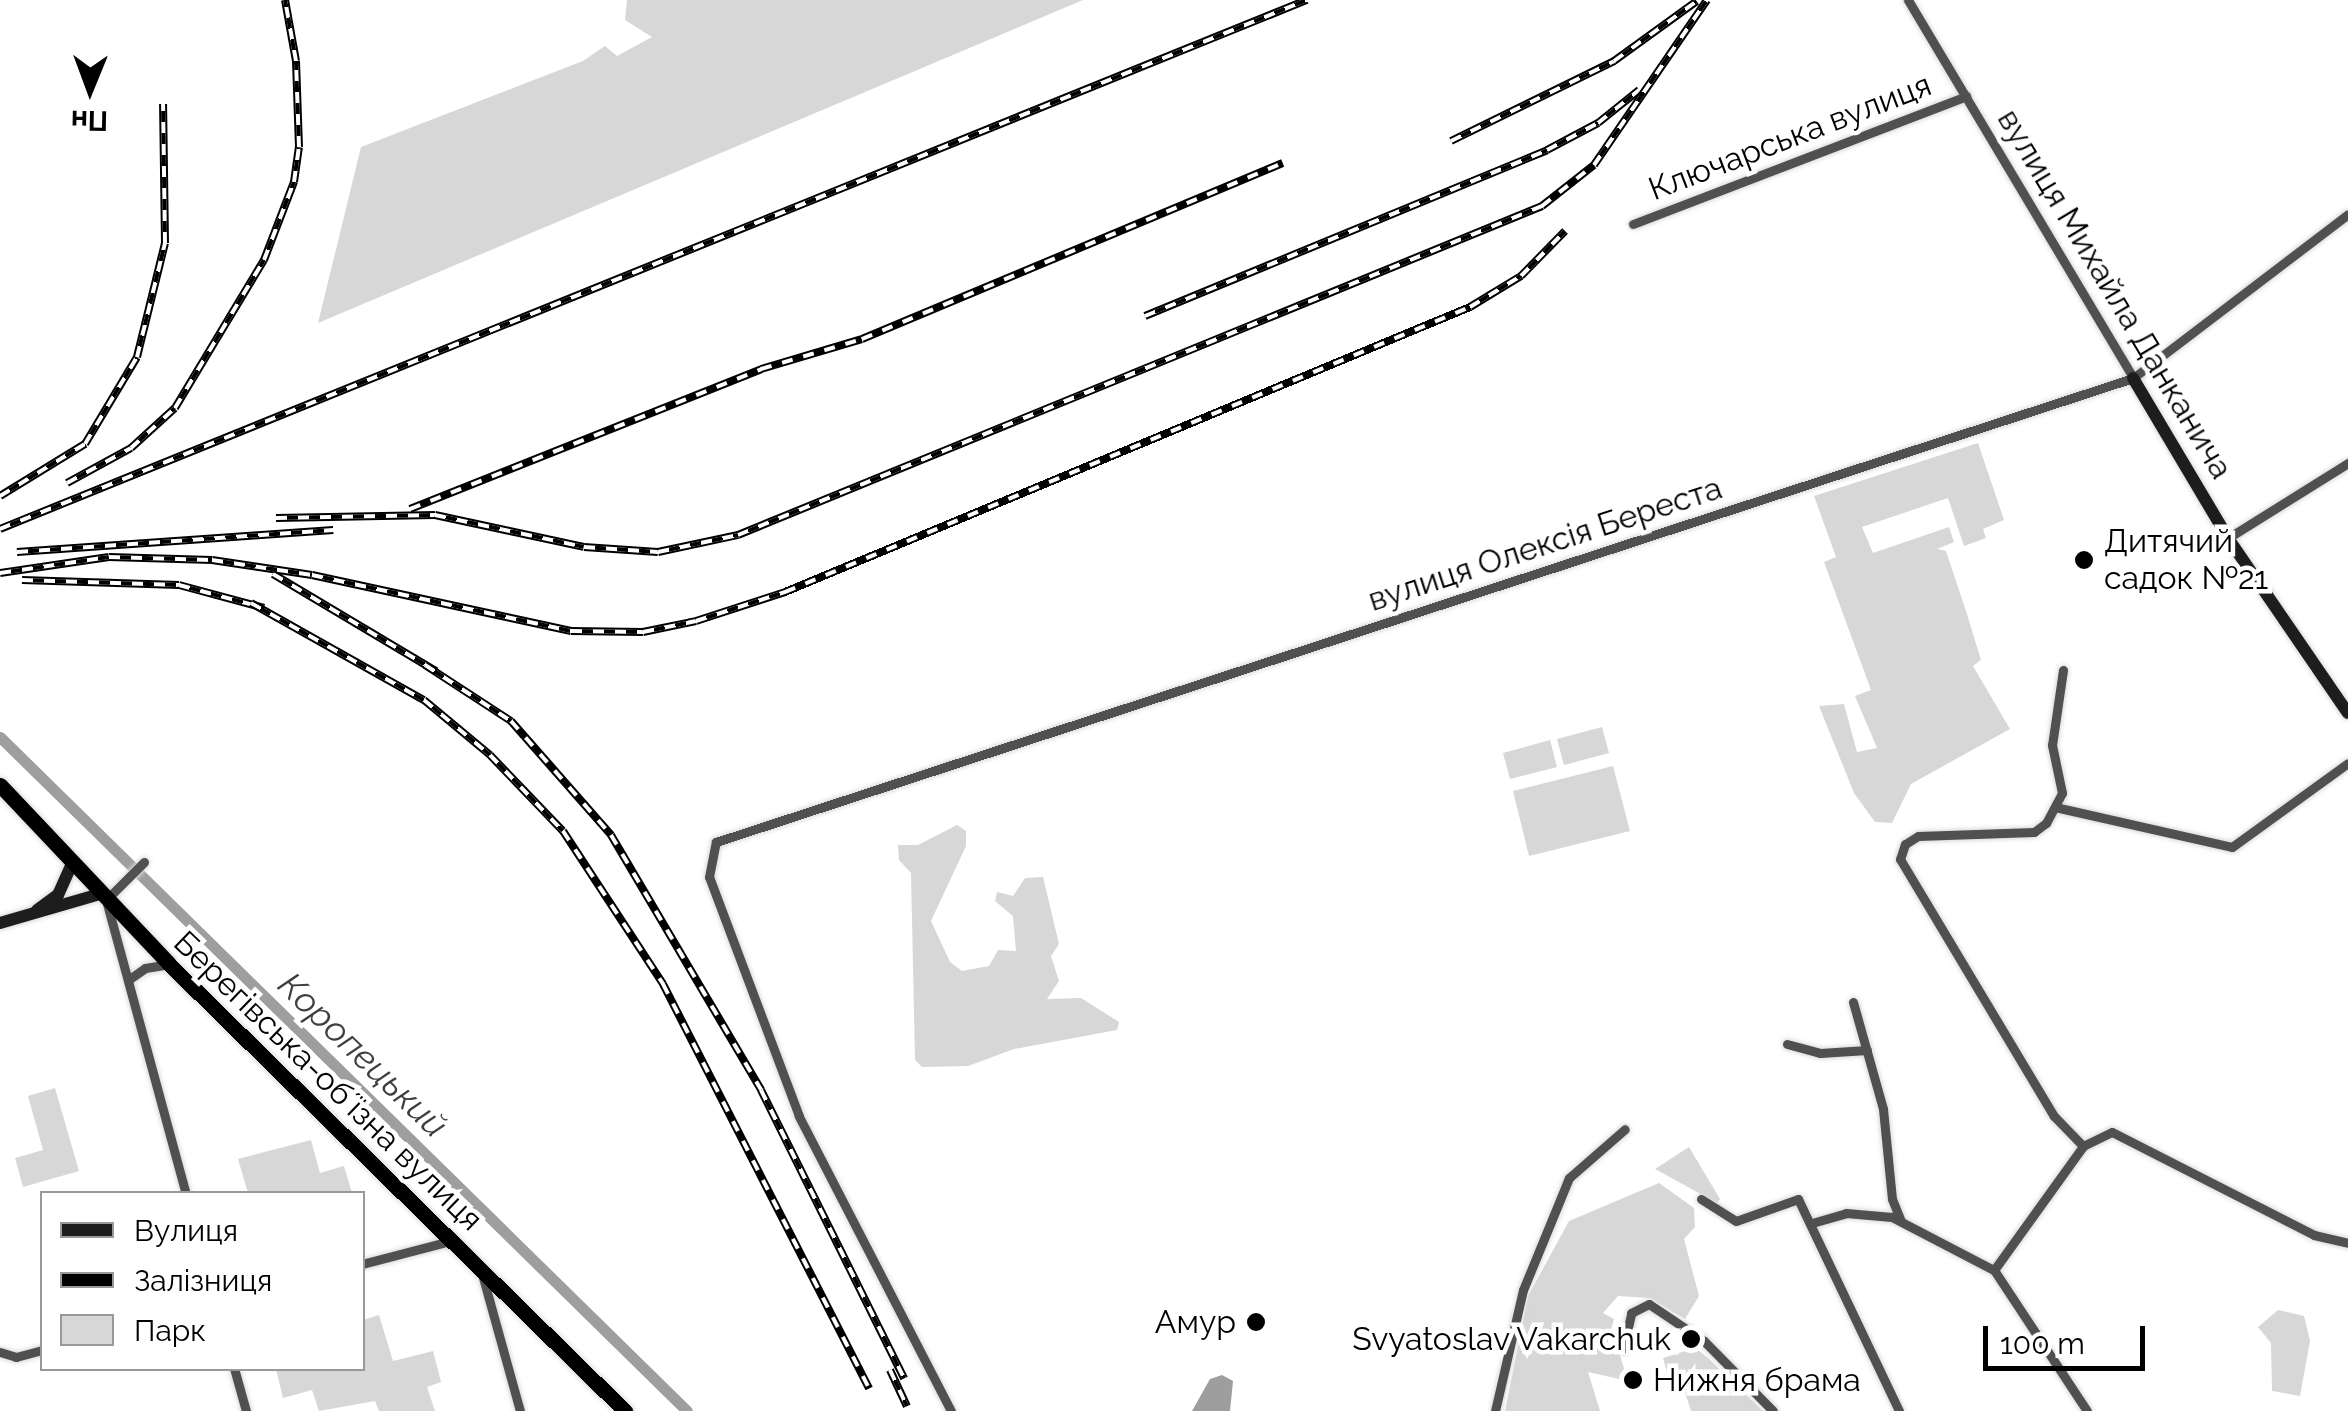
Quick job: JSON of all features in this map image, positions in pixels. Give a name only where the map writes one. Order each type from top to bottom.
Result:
[{"type":"highway","name":"Берегівська-обʼїзна вулиця","points":[[0,784],[169,964],[625,1411]]},
{"type":"street","name":"вулиця Михайла Данканича","points":[[1908,0],[2228,538],[2348,713]]},
{"type":"street","name":"Ключарська вулиця","points":[[1633,224],[1966,96]]},
{"type":"street","name":"вулиця Олексія Береста","points":[[951,1411],[799,1116],[709,877],[716,842],[2133,378],[2348,214]]},
{"type":"street","points":[[2228,538],[2348,463]]},
{"type":"street","points":[[2063,670],[2052,745],[2062,793],[2034,832],[1918,836],[1905,844],[1900,859],[2054,1116],[2084,1146]]},
{"type":"street","points":[[2055,807],[2232,847],[2348,763]]},
{"type":"street","points":[[30,914],[58,895],[72,864]]},
{"type":"street","points":[[0,922],[103,897],[143,864]]},
{"type":"street","points":[[103,897],[185,1191]]},
{"type":"street","points":[[128,980],[145,968],[169,964]]},
{"type":"street","points":[[1853,1002],[1867,1050],[1901,1220]]},
{"type":"street","points":[[1787,1044],[1820,1052],[1867,1050]]},
{"type":"street","points":[[1495,1411],[1523,1290],[1569,1178],[1625,1129]]},
{"type":"street","points":[[1994,1270],[2084,1146],[2112,1132],[2314,1235],[2348,1243]]},
{"type":"street","points":[[1701,1199],[1736,1222],[1798,1199],[1899,1411]]},
{"type":"street","points":[[1812,1223],[1846,1213],[1901,1220],[1994,1270],[2088,1411]]},
{"type":"street","points":[[365,1263],[450,1240]]},
{"type":"street","points":[[481,1270],[520,1411]]},
{"type":"street","points":[[1623,1349],[1631,1313],[1649,1304],[1704,1341],[1773,1411]]},
{"type":"street","points":[[0,1352],[16,1358],[40,1351]]},
{"type":"street","points":[[235,1371],[246,1411]]},
{"type":"green space","points":[[627,0],[1083,0],[318,323],[361,147],[583,61],[605,46],[617,56],[652,37],[625,20]]},
{"type":"green space","points":[[1978,443],[2004,520],[1983,529],[1986,538],[1964,546],[1948,498],[1862,527],[1873,553],[1949,527],[1954,542],[1937,549],[1946,551],[1966,611],[1981,660],[1973,666],[2010,729],[1911,784],[1892,823],[1875,822],[1854,793],[1819,706],[1844,704],[1857,752],[1877,748],[1855,696],[1871,690],[1824,562],[1836,557],[1814,496]]},
{"type":"green space","points":[[1602,727],[1609,753],[1564,765],[1557,739]]},
{"type":"green space","points":[[1550,740],[1557,767],[1510,779],[1503,753]]},
{"type":"green space","points":[[1613,766],[1630,831],[1529,856],[1513,791]]},
{"type":"green space","points":[[957,825],[966,831],[966,846],[931,921],[950,962],[962,971],[989,966],[998,950],[1016,951],[1013,916],[995,901],[997,892],[1013,896],[1025,878],[1043,877],[1059,944],[1051,956],[1059,981],[1047,999],[1081,998],[1119,1022],[1117,1030],[1014,1049],[968,1066],[922,1067],[915,1060],[911,873],[899,860],[898,845],[918,845]]},
{"type":"green space","points":[[55,1088],[79,1171],[23,1187],[15,1158],[43,1150],[28,1096]]},
{"type":"green space","points":[[311,1140],[320,1173],[344,1166],[351,1191],[247,1191],[238,1159]]},
{"type":"green space","points":[[1689,1147],[1720,1199],[1717,1203],[1655,1169]]},
{"type":"green space","points":[[1659,1183],[1694,1208],[1695,1227],[1684,1239],[1699,1296],[1685,1319],[1650,1298],[1618,1296],[1603,1313],[1614,1319],[1606,1348],[1618,1349],[1628,1381],[1588,1372],[1600,1411],[1505,1411],[1528,1296],[1569,1221]]},
{"type":"green space","points":[[2278,1310],[2304,1316],[2310,1341],[2300,1396],[2272,1391],[2271,1343],[2258,1327]]},
{"type":"green space","points":[[379,1315],[393,1361],[433,1351],[441,1382],[427,1387],[435,1411],[379,1411],[375,1401],[319,1411],[312,1390],[283,1398],[276,1371],[365,1371],[365,1319]]},
{"type":"green space","points":[[1680,1336],[1763,1411],[1691,1411],[1682,1383],[1672,1390],[1663,1358],[1685,1351]]},
{"type":"shaded area","points":[[1222,1375],[1233,1381],[1230,1411],[1192,1411],[1210,1379]]},
{"type":"waterway","name":"Коропецький","points":[[0,737],[687,1411]]},
{"type":"railway","points":[[67,483],[131,448],[175,408],[264,260],[294,182],[299,147],[296,61],[285,0]]},
{"type":"railway","points":[[0,529],[1307,0]]},
{"type":"railway","points":[[276,518],[435,515],[584,547],[658,552],[738,535],[1542,206],[1594,165],[1707,0]]},
{"type":"railway","points":[[1451,141],[1614,61],[1697,1]]},
{"type":"railway","points":[[1145,316],[1547,150],[1598,123],[1639,90]]},
{"type":"railway","points":[[0,496],[85,444],[137,357],[165,243],[163,104]]},
{"type":"railway","points":[[410,509],[761,369],[862,339],[1283,163]]},
{"type":"railway","points":[[0,573],[109,557],[212,560],[312,575],[571,631],[643,632],[696,621],[785,592],[1470,307],[1521,276],[1565,231]]},
{"type":"railway","points":[[17,552],[333,530]]},
{"type":"railway","points":[[273,574],[436,671]]},
{"type":"railway","points":[[22,580],[179,585],[264,608]]},
{"type":"railway","points":[[251,603],[424,700],[490,755],[563,831],[663,984],[869,1389]]},
{"type":"railway","points":[[425,665],[511,721],[611,835],[761,1090],[904,1378]]},
{"type":"railway","points":[[890,1370],[907,1406]]},
{"type":"place","name":"Дитячий садок №21","points":[[2084,560]]},
{"type":"place","name":"Амур","points":[[1256,1322]]},
{"type":"place","name":"Svyatoslav Vakarchuk","points":[[1691,1339]]},
{"type":"place","name":"Нижня брама","points":[[1633,1380]]}]
